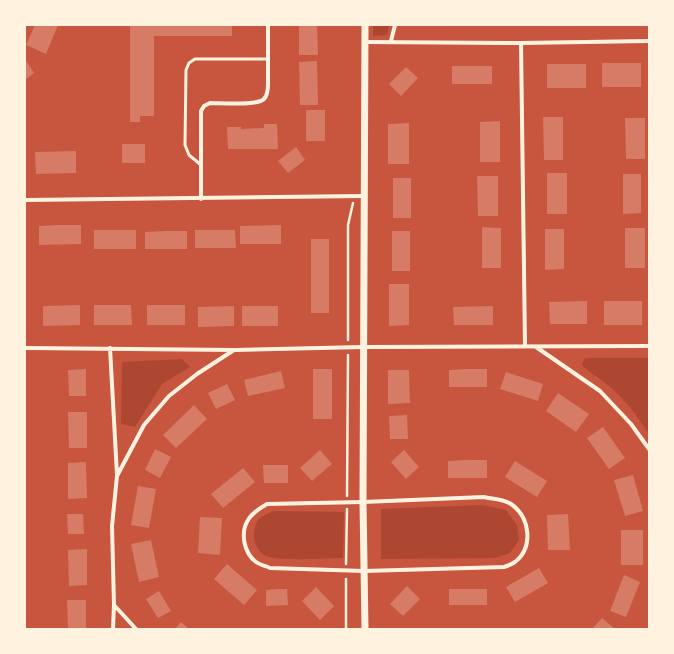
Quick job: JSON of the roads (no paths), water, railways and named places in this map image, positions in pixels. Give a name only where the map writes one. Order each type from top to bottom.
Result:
[{"type":"street","points":[[201,199],[201,111],[204,106],[210,103],[253,103],[260,102],[265,98],[268,84],[268,25]]},
{"type":"street","points":[[365,25],[363,347],[365,629]]},
{"type":"street","points":[[391,41],[395,25]]},
{"type":"street","points":[[365,42],[649,41]]},
{"type":"street","points":[[521,42],[525,346]]},
{"type":"street","points":[[25,200],[364,196]]},
{"type":"street","points":[[25,348],[235,350],[363,347],[649,346]]},
{"type":"street","points":[[536,347],[600,392],[631,424],[649,449]]},
{"type":"street","points":[[110,348],[117,476],[112,526],[114,605],[113,629]]},
{"type":"street","points":[[117,476],[144,425],[169,396],[197,374],[235,350]]},
{"type":"street","points":[[484,497],[509,502],[520,511],[527,524],[528,536],[524,551],[514,562],[504,567],[364,571],[270,568],[256,562],[247,553],[244,540],[244,530],[248,519],[254,512],[267,504],[363,502],[484,497]]},
{"type":"street","points":[[114,605],[136,629]]},
{"type":"lane","points":[[201,165],[189,155],[185,145],[186,70],[189,64],[195,59],[268,59]]}]
